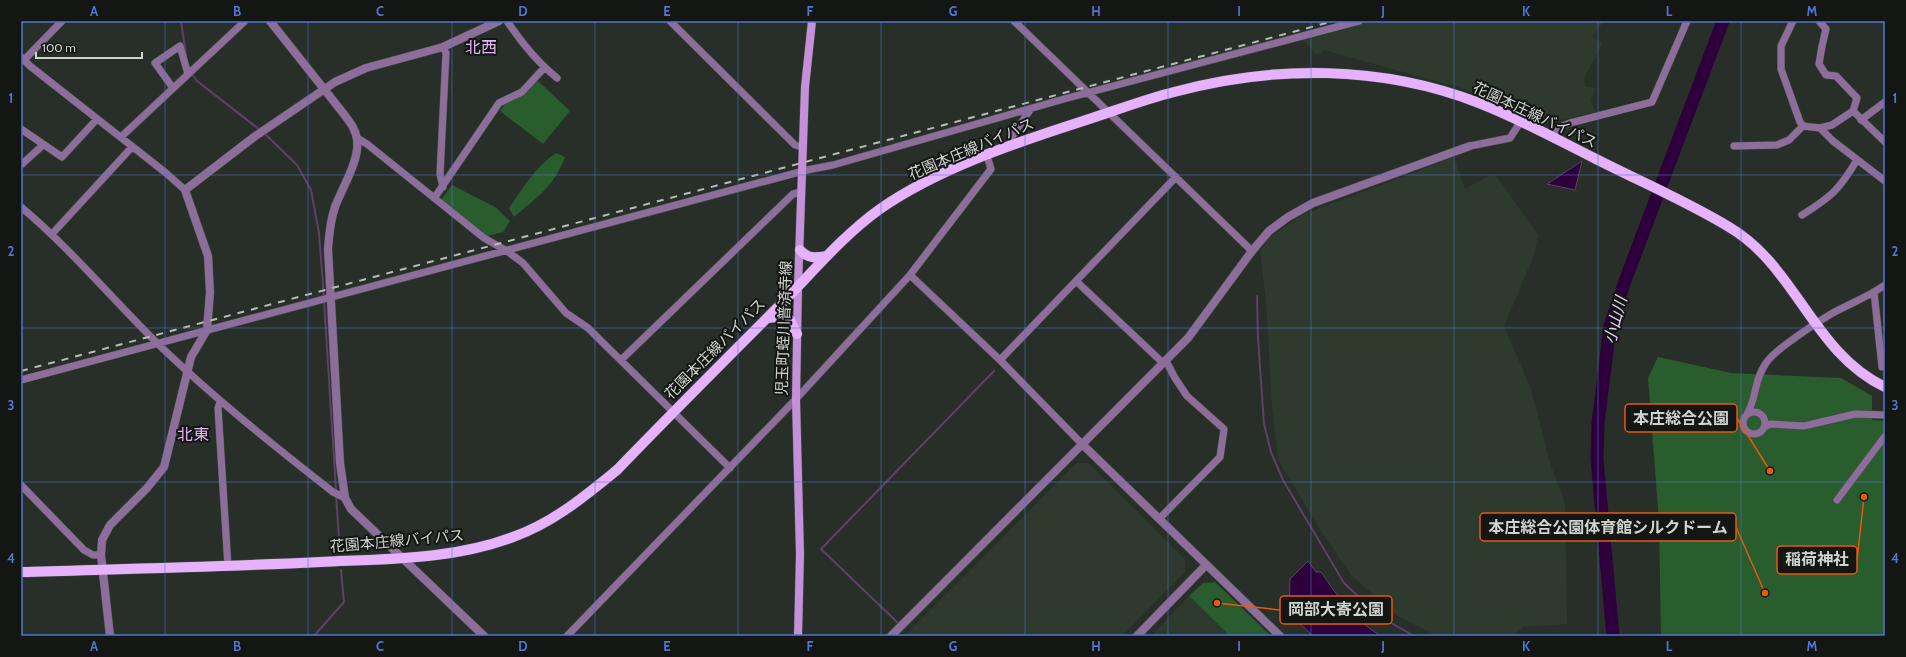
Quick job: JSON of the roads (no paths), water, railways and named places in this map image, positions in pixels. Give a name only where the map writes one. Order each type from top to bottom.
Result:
[{"type":"main road","name":"児玉町蛭川普済寺線","points":[[798,636],[800,554],[796,400],[798,286],[805,87],[812,21]]},
{"type":"main road","name":"花園本庄線バイパス","points":[[21,572],[228,567],[402,558],[454,554],[514,537],[541,526],[584,498],[617,470],[855,229],[887,205],[914,188],[942,174],[1014,145],[1177,91],[1230,80],[1289,72],[1358,74],[1422,85],[1478,102],[1521,121],[1690,206],[1746,237],[1764,254],[1785,278],[1815,324],[1838,353],[1856,370],[1885,388]]},
{"type":"main road","points":[[800,250],[809,257],[817,258],[827,256]]},
{"type":"main road","points":[[767,318],[778,317],[790,320],[797,334]]},
{"type":"street","points":[[62,21],[23,58],[185,190],[208,256],[210,292],[207,330],[194,350],[187,372],[164,467],[147,488],[105,532],[102,540],[101,555],[110,636]]},
{"type":"street","points":[[121,138],[245,21]]},
{"type":"street","points":[[270,21],[351,124],[357,138],[357,150],[353,165],[331,221],[328,250],[340,463],[345,498],[351,509],[484,636]]},
{"type":"street","points":[[185,190],[254,137],[324,88],[366,68],[443,47],[499,21]]},
{"type":"street","points":[[508,21],[518,37],[544,68],[557,78]]},
{"type":"street","points":[[670,21],[795,145],[802,147]]},
{"type":"street","points":[[1014,21],[1252,251]]},
{"type":"street","points":[[21,380],[507,251],[653,210],[803,171],[833,165],[1089,93],[1359,21]]},
{"type":"street","points":[[1553,138],[1560,127],[1570,123],[1652,102],[1687,21]]},
{"type":"street","points":[[1793,21],[1781,46],[1781,69],[1800,122],[1803,126],[1820,128],[1832,125],[1853,111],[1857,98],[1836,76],[1826,75],[1819,64],[1826,29],[1819,21]]},
{"type":"street","points":[[173,88],[155,63],[180,46],[188,74]]},
{"type":"street","points":[[443,47],[446,53],[440,174],[443,187]]},
{"type":"street","points":[[435,197],[499,103],[522,92],[544,68]]},
{"type":"street","points":[[1861,120],[1885,102]]},
{"type":"street","points":[[1014,145],[1011,138],[1030,110]]},
{"type":"street","points":[[1853,111],[1885,142]]},
{"type":"street","points":[[21,129],[62,157],[97,119]]},
{"type":"street","points":[[891,636],[1164,362],[1203,319],[1263,236],[1276,225],[1313,203],[1470,146],[1510,138],[1521,121]]},
{"type":"street","points":[[1734,146],[1776,145],[1789,140],[1803,126]]},
{"type":"street","points":[[1820,128],[1832,141],[1885,181]]},
{"type":"street","points":[[357,138],[367,144],[435,197],[484,238],[523,262],[566,313],[588,328],[730,468]]},
{"type":"street","points":[[21,165],[43,145]]},
{"type":"street","points":[[52,234],[132,147]]},
{"type":"street","points":[[567,636],[796,400],[910,275],[991,169],[987,156]]},
{"type":"street","points":[[1802,215],[1828,199],[1844,182],[1857,160]]},
{"type":"street","points":[[1000,360],[1176,178]]},
{"type":"street","points":[[621,360],[793,194],[801,192]]},
{"type":"street","points":[[21,208],[52,234],[158,344],[220,402],[333,492],[345,498]]},
{"type":"street","points":[[910,275],[1000,360],[1082,444],[1280,636]]},
{"type":"street","points":[[1076,281],[1164,362],[1187,396],[1224,429],[1220,457],[1159,519]]},
{"type":"street","points":[[1885,285],[1830,314],[1778,350],[1767,361],[1755,384],[1753,405],[1743,421],[1747,431],[1756,434],[1767,424],[1804,426],[1855,414],[1885,415]]},
{"type":"street","points":[[1874,292],[1882,367]]},
{"type":"street","points":[[220,402],[218,408],[228,567]]},
{"type":"street","points":[[1753,405],[1767,424]]},
{"type":"street","points":[[1747,414],[1758,412]]},
{"type":"street","points":[[1837,500],[1885,436]]},
{"type":"street","points":[[21,485],[84,550],[93,555],[101,555]]},
{"type":"street","points":[[1137,636],[1206,565]]},
{"type":"waterway","points":[[181,21],[186,55]]},
{"type":"waterway","name":"小山川","points":[[1613,636],[1597,459],[1598,423],[1610,326],[1625,281],[1723,21]]},
{"type":"waterway","points":[[191,73],[197,81],[260,130]]},
{"type":"waterway","points":[[263,132],[297,165],[311,190],[319,233],[324,297]]},
{"type":"waterway","points":[[1257,296],[1258,338],[1264,424],[1271,452],[1283,480],[1344,583],[1379,616],[1414,636]]},
{"type":"waterway","points":[[324,301],[336,490]]},
{"type":"waterway","points":[[897,622],[821,549],[994,371]]},
{"type":"waterway","points":[[336,495],[340,553]]},
{"type":"waterway","points":[[314,636],[344,602],[341,570]]},
{"type":"railway","points":[[21,371],[1334,21]]},
{"type":"place","name":"本庄総合公園","points":[[1770,471]]},
{"type":"place","name":"稲荷神社","points":[[1864,497]]},
{"type":"place","name":"本庄総合公園体育館シルクドーム","points":[[1765,593]]},
{"type":"place","name":"岡部大寄公園","points":[[1217,603]]},
{"type":"district","name":"北西","points":[[481,47]]},
{"type":"district","name":"北東","points":[[193,434]]}]
